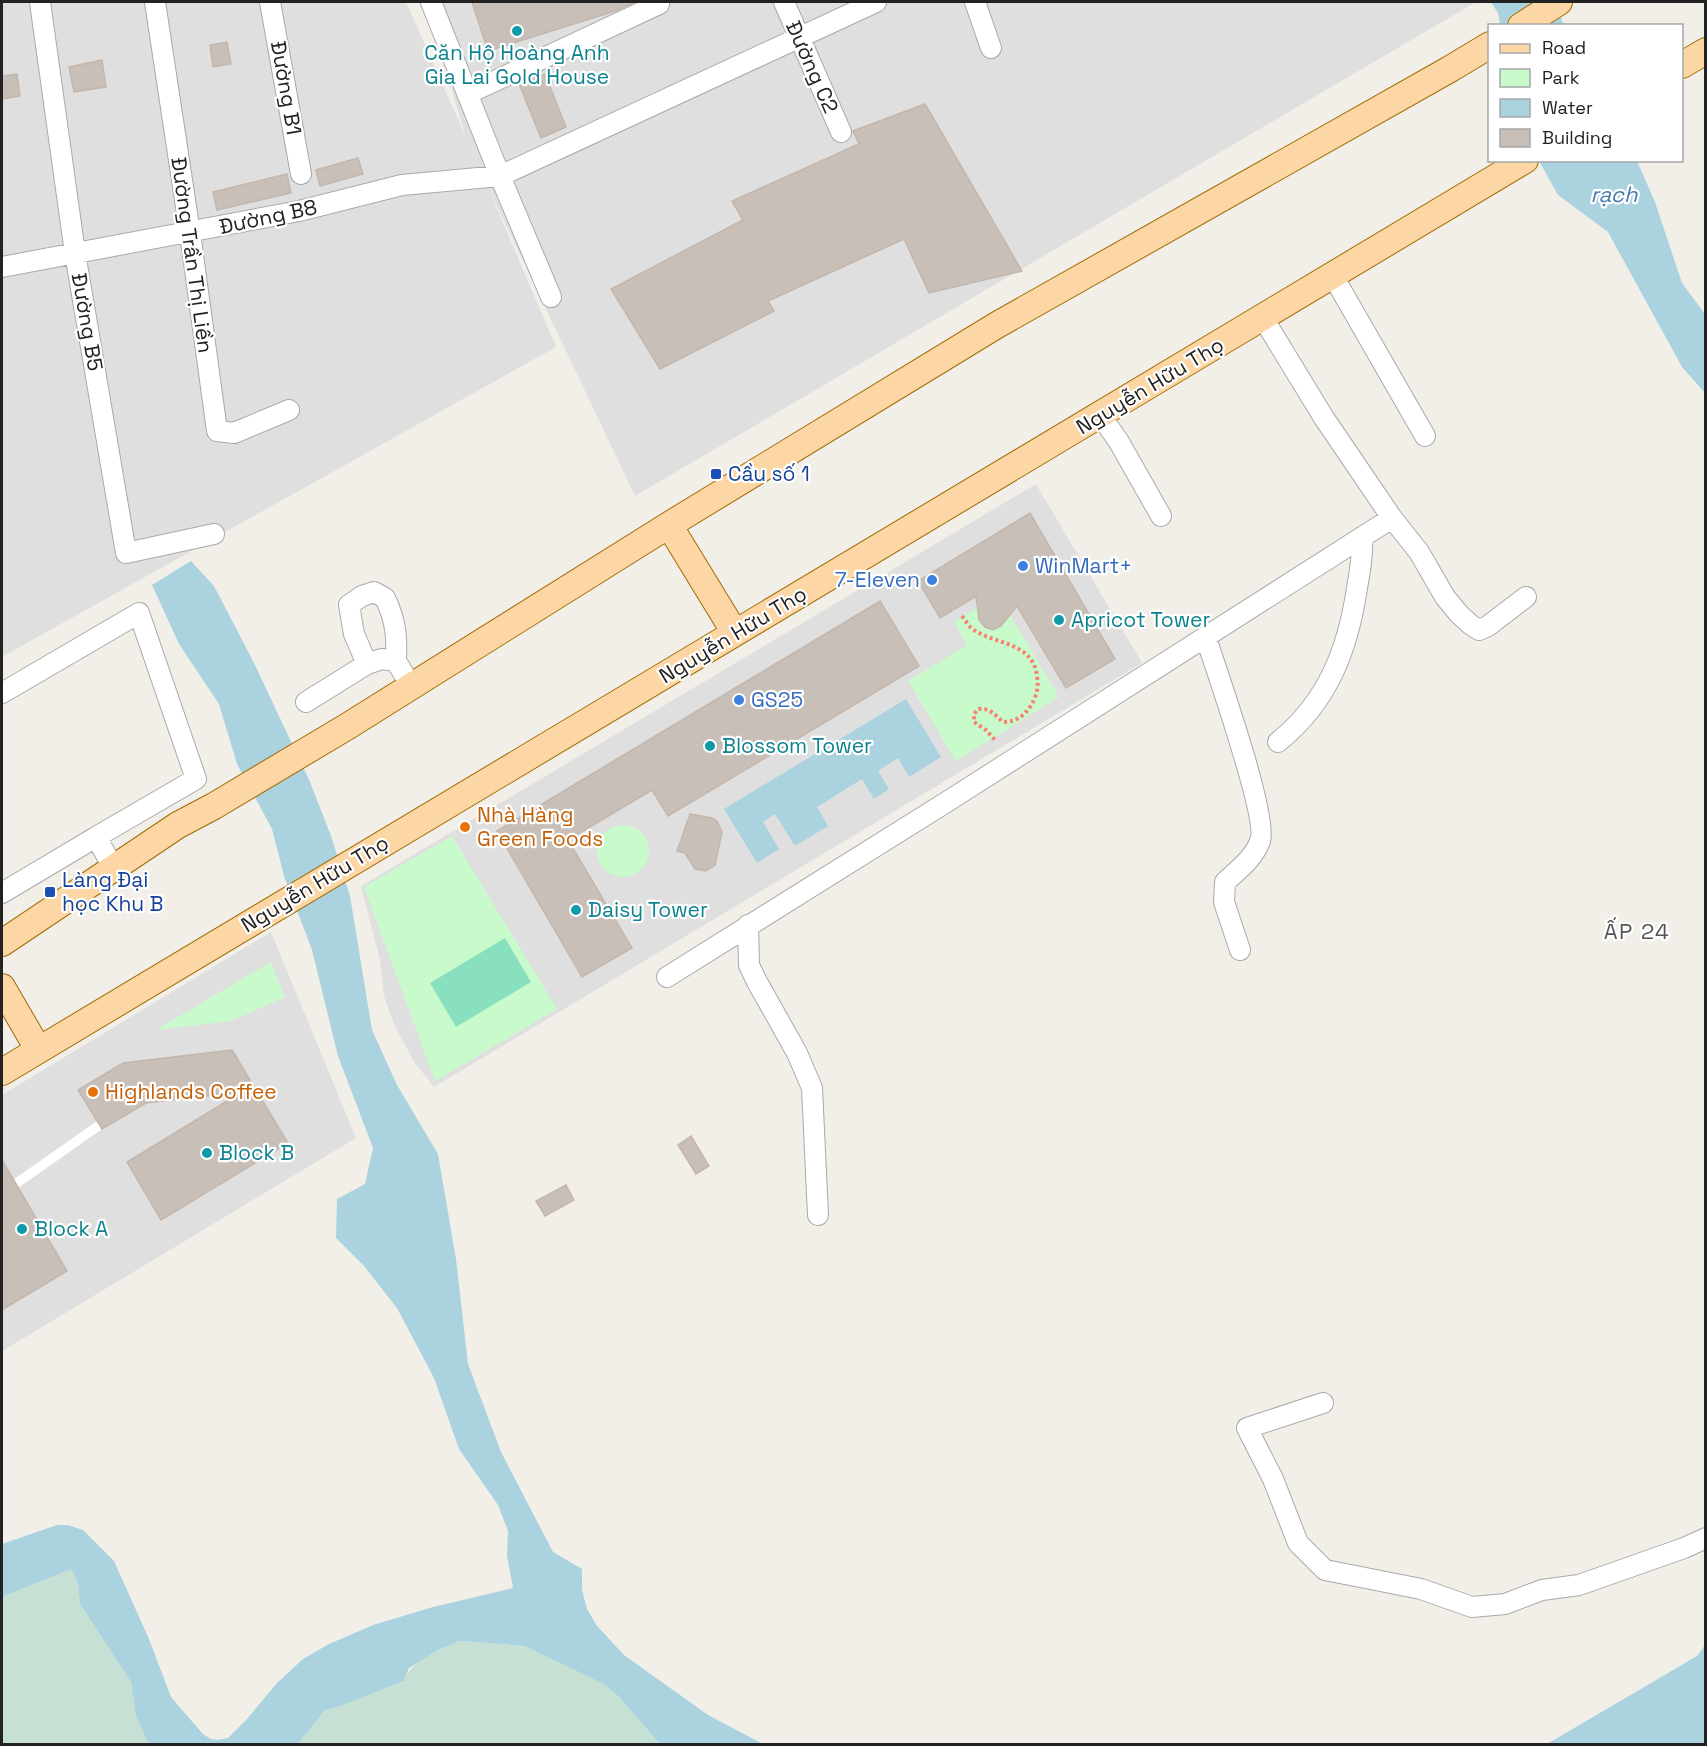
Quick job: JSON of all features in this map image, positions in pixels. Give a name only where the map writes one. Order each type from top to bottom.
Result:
[{"type":"main road","points":[[1524,24],[1559,2]]},
{"type":"main road","points":[[2,943],[178,825],[348,726],[669,525],[998,326],[1488,46]]},
{"type":"main road","points":[[1683,64],[1706,51]]},
{"type":"main road","name":"Nguyễn Hữu Thọ","points":[[2,1072],[1523,162]]},
{"type":"main road","points":[[669,525],[735,633]]},
{"type":"main road","points":[[2,987],[38,1049]]},
{"type":"street","name":"Đường B5","points":[[40,2],[75,253],[126,553],[214,534]]},
{"type":"street","name":"Đường Trần Thị Liền","points":[[155,2],[217,431],[234,433],[289,410]]},
{"type":"street","name":"Đường B1","points":[[270,2],[301,174]]},
{"type":"street","points":[[467,94],[659,4],[659,2]]},
{"type":"street","name":"Đường C2","points":[[784,2],[841,132]]},
{"type":"street","name":"Đường B8","points":[[2,267],[299,212],[402,185],[500,176],[876,2]]},
{"type":"street","points":[[975,2],[991,48]]},
{"type":"street","points":[[438,4],[467,94],[551,297]]},
{"type":"street","points":[[1333,276],[1425,436]]},
{"type":"street","points":[[1263,318],[1324,418],[1392,518],[1419,552],[1445,597],[1459,614],[1479,630],[1488,626],[1526,597]]},
{"type":"street","points":[[1101,416],[1119,442],[1161,516]]},
{"type":"street","points":[[667,977],[1206,638],[1392,518]]},
{"type":"street","points":[[1278,742],[1296,728],[1320,696],[1336,670],[1343,653],[1355,600],[1363,551],[1362,537]]},
{"type":"street","points":[[367,664],[354,634],[349,605],[362,596],[374,592],[386,598],[394,618],[397,637],[396,661],[411,686]]},
{"type":"street","points":[[2,693],[139,613],[196,779],[2,893]]},
{"type":"street","points":[[1206,638],[1248,768],[1262,839],[1252,856],[1225,882],[1224,902],[1240,950]]},
{"type":"street","points":[[306,702],[367,664],[382,658],[396,661]]},
{"type":"street","points":[[96,837],[113,867]]},
{"type":"street","points":[[748,925],[748,949],[752,972],[797,1053],[812,1088],[818,1215]]},
{"type":"street","points":[[1323,1403],[1248,1428],[1273,1479],[1298,1543],[1325,1570],[1421,1589],[1472,1607],[1505,1604],[1542,1590],[1579,1585],[1706,1538]]},
{"type":"path","points":[[962,616],[974,630],[1023,651],[1032,661],[1037,672],[1037,694],[1019,718],[1012,722],[1003,722],[985,708],[978,709],[974,714],[974,723],[986,730],[995,740]]},
{"type":"shaded area","points":[[2,2],[406,2],[465,135],[426,2],[1476,2],[635,496],[487,185],[556,347],[2,657]]},
{"type":"shaded area","points":[[1036,484],[1142,663],[434,1087],[415,1063],[395,1027],[384,996],[380,960],[361,886]]},
{"type":"shaded area","points":[[271,932],[356,1138],[2,1351],[2,1095]]},
{"type":"green space","points":[[998,595],[1059,697],[956,761],[908,681],[967,645],[954,622]]},
{"type":"green space","points":[[623,825],[637,829],[645,837],[649,851],[645,865],[637,873],[623,877],[609,873],[601,865],[597,851],[601,837],[609,829]]},
{"type":"green space","points":[[452,836],[557,1009],[435,1081],[364,887]]},
{"type":"green space","points":[[505,938],[531,982],[456,1027],[430,983]]},
{"type":"green space","points":[[271,962],[285,997],[231,1021],[156,1030]]},
{"type":"green space","points":[[69,1570],[73,1571],[78,1584],[80,1604],[131,1682],[136,1717],[149,1744],[2,1744],[2,1597]]},
{"type":"green space","points":[[460,1641],[525,1646],[580,1671],[604,1684],[619,1697],[660,1744],[298,1744],[325,1710],[404,1681],[408,1673],[420,1661]]},
{"type":"water","points":[[1491,2],[1554,2],[1564,24],[1500,24],[1498,13]]},
{"type":"water","name":"rạch","points":[[1540,162],[1637,162],[1655,202],[1682,283],[1705,314],[1705,393],[1682,367],[1608,232],[1558,195]]},
{"type":"water","points":[[191,561],[214,586],[253,661],[310,782],[331,836],[350,896],[372,1030],[397,1085],[438,1154],[456,1259],[468,1364],[501,1452],[553,1552],[582,1569],[582,1590],[587,1609],[597,1626],[624,1655],[708,1715],[763,1744],[660,1744],[619,1697],[604,1684],[525,1646],[460,1641],[436,1651],[409,1668],[404,1681],[325,1710],[298,1744],[149,1744],[136,1717],[131,1682],[80,1604],[78,1584],[73,1571],[69,1570],[2,1597],[2,1544],[57,1525],[68,1525],[83,1530],[114,1561],[149,1639],[171,1697],[203,1734],[218,1740],[228,1738],[277,1683],[303,1659],[329,1644],[373,1625],[433,1607],[513,1588],[507,1556],[508,1531],[498,1505],[459,1449],[434,1378],[397,1308],[364,1266],[336,1238],[337,1199],[365,1184],[373,1148],[338,1056],[312,950],[284,876],[272,829],[237,764],[219,704],[179,644],[152,585]]},
{"type":"water","points":[[906,699],[941,757],[909,777],[898,758],[878,771],[889,789],[874,799],[862,779],[817,807],[828,826],[795,846],[775,814],[763,822],[779,849],[757,863],[724,809]]},
{"type":"water","points":[[1705,1645],[1705,1744],[1547,1744],[1697,1656]]},
{"type":"pier","points":[[97,1121],[102,1129],[18,1188],[13,1180]]},
{"type":"building","name":"Căn Hộ Hoàng Anh Gia Lai Gold House","points":[[472,2],[635,2],[615,11],[488,51]]},
{"type":"building","points":[[227,42],[231,64],[213,67],[210,45]]},
{"type":"building","points":[[102,60],[106,87],[74,92],[69,67]]},
{"type":"building","points":[[17,74],[20,96],[2,99],[2,76]]},
{"type":"building","points":[[545,74],[566,127],[541,138],[519,84]]},
{"type":"building","points":[[925,104],[1022,271],[929,293],[904,239],[768,301],[774,311],[660,369],[611,289],[743,220],[732,201],[859,144],[853,131]]},
{"type":"building","points":[[358,158],[363,174],[320,186],[316,170]]},
{"type":"building","points":[[287,174],[291,193],[217,210],[213,192]]},
{"type":"building","points":[[1030,513],[1115,659],[1066,688],[1017,606],[1001,626],[993,630],[985,627],[979,620],[976,596],[940,618],[918,581]]},
{"type":"building","points":[[880,601],[919,666],[668,816],[652,790],[568,840],[632,948],[582,977],[497,831]]},
{"type":"building","points":[[690,814],[712,818],[717,821],[722,832],[715,865],[706,871],[695,869],[685,853],[677,851]]},
{"type":"building","points":[[232,1050],[288,1143],[161,1220],[127,1162],[242,1092],[146,1103],[102,1129],[78,1090],[123,1063]]},
{"type":"building","points":[[691,1136],[709,1166],[696,1174],[678,1145]]},
{"type":"building","name":"Block A","points":[[2,1160],[67,1271],[2,1310]]},
{"type":"building","points":[[566,1185],[574,1200],[545,1216],[536,1201]]},
{"type":"place","name":"Căn Hộ Hoàng Anh Gia Lai Gold House","points":[[517,31]]},
{"type":"place","name":"Cầu số 1","points":[[716,474]]},
{"type":"place","name":"WinMart+","points":[[1023,566]]},
{"type":"place","name":"7-Eleven","points":[[932,580]]},
{"type":"place","name":"Apricot Tower","points":[[1059,620]]},
{"type":"place","name":"GS25","points":[[739,700]]},
{"type":"place","name":"Blossom Tower","points":[[710,746]]},
{"type":"place","name":"Nhà Hàng Green Foods","points":[[465,827]]},
{"type":"place","name":"Làng Đại học Khu B","points":[[50,892]]},
{"type":"place","name":"Daisy Tower","points":[[576,910]]},
{"type":"place","name":"Highlands Coffee","points":[[93,1092]]},
{"type":"place","name":"Block B","points":[[207,1153]]},
{"type":"place","name":"Block A","points":[[22,1229]]},
{"type":"district","name":"ẤP 24","points":[[1637,931]]}]
